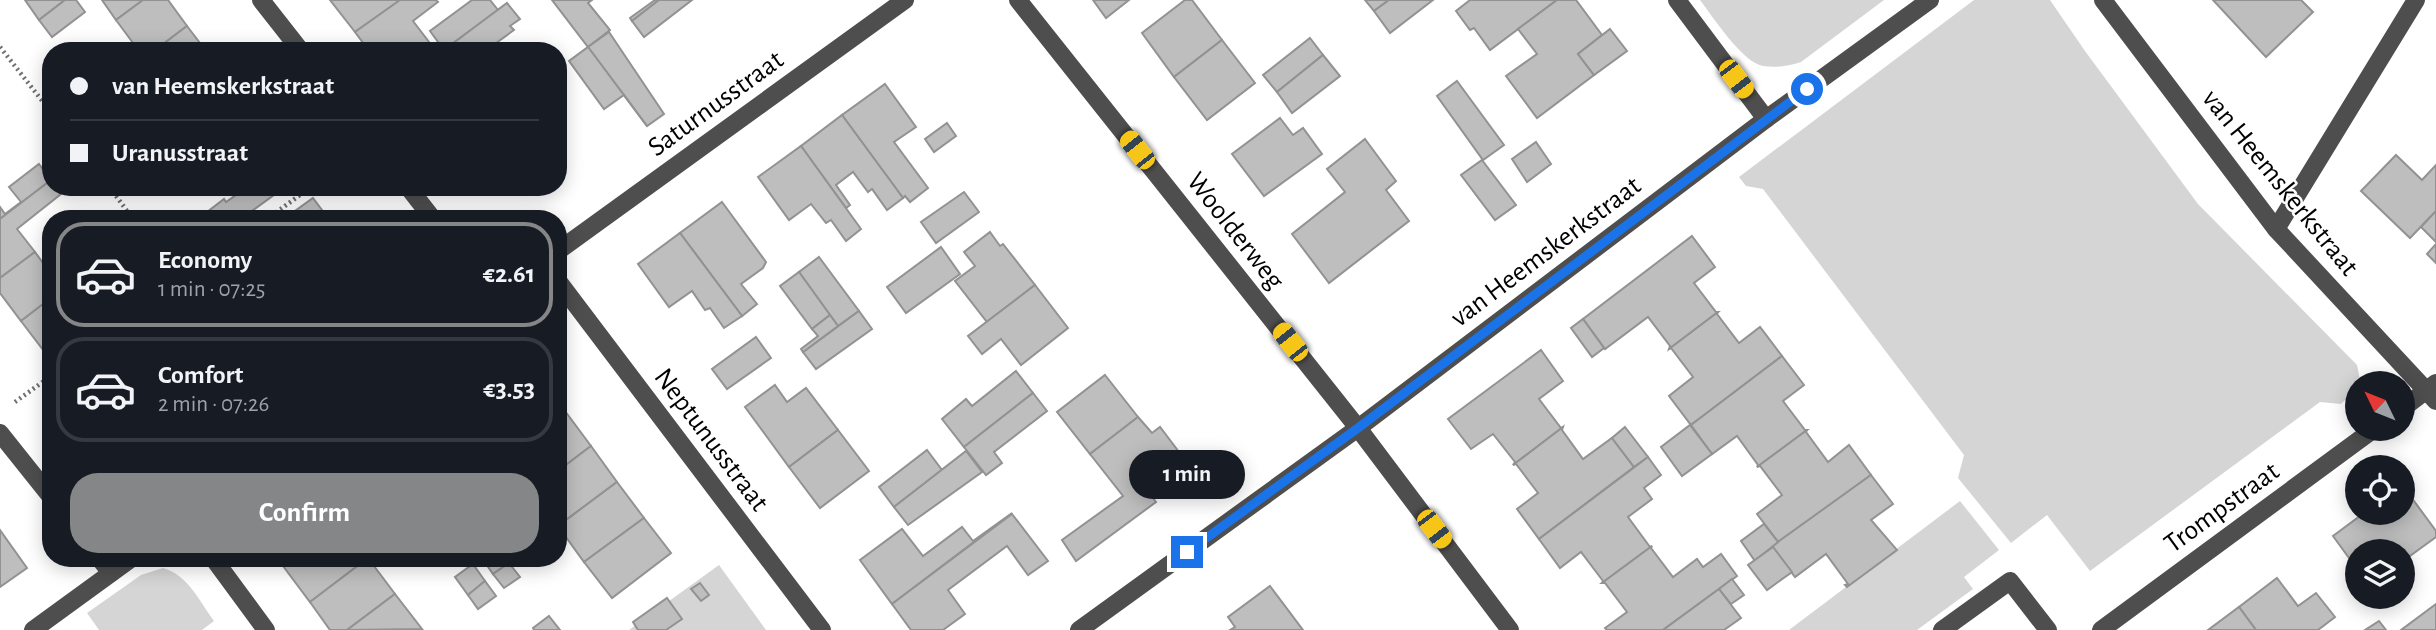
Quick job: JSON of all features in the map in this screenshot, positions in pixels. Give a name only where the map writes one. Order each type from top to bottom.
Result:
[{"type":"street","points":[[261,0],[294,42]]},
{"type":"street","name":"Saturnusstraat","points":[[567,244],[905,0]]},
{"type":"street","name":"Woolderweg","points":[[1018,0],[1358,428],[1510,630]]},
{"type":"street","points":[[1677,0],[1766,119]]},
{"type":"street","name":"van Heemskerkstraat","points":[[1079,630],[1358,428],[1766,119],[1930,0]]},
{"type":"street","name":"van Heemskerkstraat","points":[[2103,0],[2276,229],[2433,391]]},
{"type":"street","points":[[2276,229],[2416,0]]},
{"type":"street","points":[[415,196],[426,210]]},
{"type":"street","name":"Neptunusstraat","points":[[567,293],[822,630]]},
{"type":"street","points":[[2415,401],[2433,391]]},
{"type":"street","points":[[0,433],[42,486]]},
{"type":"street","name":"Trompstraat","points":[[2101,630],[2358,441]]},
{"type":"street","points":[[106,567],[111,573]]},
{"type":"street","points":[[33,630],[119,567]]},
{"type":"street","points":[[220,567],[266,630]]},
{"type":"street","points":[[1942,630],[2010,581],[2048,630]]},
{"type":"path","points":[[0,47],[42,101]]},
{"type":"path","points":[[116,196],[127,210]]},
{"type":"path","points":[[279,210],[299,196]]},
{"type":"path","points":[[10,405],[42,382]]},
{"type":"shaded area","points":[[1700,0],[1884,0],[1801,62],[1773,67],[1755,63],[1746,56],[1728,38]]},
{"type":"shaded area","points":[[1974,0],[2050,0],[2198,204],[2357,365],[2358,371],[2345,371],[2345,400],[2341,404],[2320,402],[2090,571],[2047,515],[2011,543],[1958,478],[1964,455],[1763,189],[1746,186],[1739,177]]},
{"type":"shaded area","points":[[1960,501],[1999,550],[1964,577],[1973,589],[1917,630],[1789,630]]},
{"type":"shaded area","points":[[719,565],[766,630],[629,630]]},
{"type":"shaded area","points":[[163,568],[186,583],[214,621],[202,630],[99,630],[87,613],[141,575]]},
{"type":"building","points":[[25,0],[65,0],[39,20]]},
{"type":"building","points":[[65,0],[76,0],[85,12],[52,37],[39,20]]},
{"type":"building","points":[[102,0],[143,0],[116,20]]},
{"type":"building","points":[[143,0],[168,0],[187,26],[166,42],[132,42],[116,20]]},
{"type":"building","points":[[330,0],[399,0],[399,1],[355,32]]},
{"type":"building","points":[[400,0],[438,2],[413,21],[429,42],[362,42],[355,32]]},
{"type":"building","points":[[472,0],[490,0],[498,10],[455,42],[438,42],[430,31]]},
{"type":"building","points":[[552,0],[592,0],[588,3],[610,30],[588,47]]},
{"type":"building","points":[[655,0],[659,0],[632,21],[630,18]]},
{"type":"building","points":[[659,0],[692,0],[644,37],[632,21]]},
{"type":"building","points":[[1093,0],[1129,0],[1106,18]]},
{"type":"building","points":[[1185,0],[1192,0],[1222,40],[1174,77],[1142,33]]},
{"type":"building","points":[[1365,0],[1389,0],[1374,11]]},
{"type":"building","points":[[1389,0],[1433,0],[1390,33],[1374,11]]},
{"type":"building","points":[[1470,0],[1557,0],[1490,50],[1474,28],[1470,30],[1456,11]]},
{"type":"building","points":[[1557,0],[1576,0],[1602,35],[1578,54],[1594,75],[1537,118],[1506,76],[1537,54],[1518,29]]},
{"type":"building","points":[[2213,0],[2301,0],[2313,12],[2266,57]]},
{"type":"building","points":[[507,3],[520,19],[510,26],[514,30],[497,42],[455,42]]},
{"type":"building","points":[[187,26],[199,42],[166,42]]},
{"type":"building","points":[[1610,29],[1627,51],[1594,75],[1578,54]]},
{"type":"building","points":[[609,32],[664,114],[647,126],[588,47]]},
{"type":"building","points":[[1310,38],[1323,55],[1277,92],[1263,75]]},
{"type":"building","points":[[1222,40],[1255,83],[1207,120],[1174,77]]},
{"type":"building","points":[[588,47],[624,95],[604,109],[569,61]]},
{"type":"building","points":[[1323,55],[1340,76],[1292,113],[1277,92]]},
{"type":"building","points":[[1457,81],[1504,145],[1483,160],[1437,96]]},
{"type":"building","points":[[885,84],[916,127],[894,142],[928,188],[910,202],[905,196],[903,198],[842,115]]},
{"type":"building","points":[[842,115],[903,198],[887,210],[872,189],[868,192],[853,172],[836,185],[850,205],[846,208],[801,146]]},
{"type":"building","points":[[1280,118],[1293,135],[1303,128],[1322,154],[1264,196],[1232,154]]},
{"type":"building","points":[[947,123],[956,136],[934,152],[925,139]]},
{"type":"building","points":[[1365,139],[1396,181],[1386,190],[1409,221],[1329,283],[1292,234],[1345,192],[1327,169]]},
{"type":"building","points":[[1536,142],[1551,164],[1527,182],[1512,159]]},
{"type":"building","points":[[801,146],[861,229],[846,241],[831,220],[826,223],[811,204],[789,220],[758,177]]},
{"type":"building","points":[[2396,155],[2422,180],[2436,165],[2436,211],[2410,238],[2361,191]]},
{"type":"building","points":[[1482,160],[1516,205],[1495,220],[1461,175]]},
{"type":"building","points":[[39,164],[42,168],[42,187],[0,219],[0,207],[5,214],[21,202],[9,187]]},
{"type":"building","points":[[42,187],[42,196],[58,196],[17,229],[35,252],[0,278],[0,219]]},
{"type":"building","points":[[964,192],[979,212],[936,243],[921,222]]},
{"type":"building","points":[[234,196],[273,196],[253,210],[210,210],[224,199],[226,202]]},
{"type":"building","points":[[313,198],[322,210],[296,210]]},
{"type":"building","points":[[722,202],[766,262],[763,268],[741,284],[757,304],[742,316],[680,233]]},
{"type":"building","points":[[2436,211],[2436,242],[2421,227]]},
{"type":"building","points":[[990,232],[1000,246],[1003,244],[1035,285],[987,322],[955,281],[975,266],[964,252]]},
{"type":"building","points":[[680,233],[742,316],[724,328],[710,308],[705,310],[692,291],[669,307],[638,264]]},
{"type":"building","points":[[1692,236],[1715,267],[1694,283],[1718,312],[1669,349],[1670,346],[1648,317],[1605,349],[1583,319]]},
{"type":"building","points":[[2436,244],[2436,263],[2427,254]]},
{"type":"building","points":[[941,247],[960,274],[906,313],[887,287]]},
{"type":"building","points":[[35,252],[42,262],[42,305],[21,321],[0,293],[0,278]]},
{"type":"building","points":[[819,257],[859,311],[838,326],[799,272]]},
{"type":"building","points":[[799,272],[830,315],[812,329],[780,286]]},
{"type":"building","points":[[1035,285],[1068,328],[1021,365],[1001,339],[982,354],[968,336]]},
{"type":"building","points":[[42,305],[42,349],[21,321]]},
{"type":"building","points":[[859,311],[872,329],[816,369],[803,352]]},
{"type":"building","points":[[1718,312],[1739,343],[1760,327],[1782,356],[1691,425],[1669,396],[1693,377],[1671,348],[1669,349]]},
{"type":"building","points":[[830,315],[838,326],[803,352],[801,349],[818,336],[812,329]]},
{"type":"building","points":[[1583,319],[1604,348],[1592,357],[1571,328]]},
{"type":"building","points":[[756,337],[771,358],[727,389],[712,369]]},
{"type":"building","points":[[1541,350],[1563,381],[1539,399],[1561,428],[1563,427],[1513,465],[1515,462],[1493,434],[1471,449],[1448,419]]},
{"type":"building","points":[[1782,356],[1804,385],[1783,401],[1807,430],[1757,467],[1737,436],[1712,454],[1691,425]]},
{"type":"building","points":[[1016,371],[1033,393],[964,447],[942,419],[966,399],[972,406]]},
{"type":"building","points":[[1105,375],[1138,417],[1090,454],[1057,412]]},
{"type":"building","points":[[775,385],[787,402],[806,388],[838,430],[789,467],[745,407]]},
{"type":"building","points":[[1033,393],[1047,411],[994,452],[1002,463],[986,475],[964,447]]},
{"type":"building","points":[[567,414],[591,446],[567,464]]},
{"type":"building","points":[[1138,417],[1152,433],[1160,427],[1179,452],[1141,482],[1156,502],[1076,561],[1062,540],[1123,496],[1090,454]]},
{"type":"building","points":[[1690,425],[1712,454],[1682,476],[1661,447]]},
{"type":"building","points":[[1563,427],[1562,430],[1583,459],[1612,438],[1634,467],[1539,539],[1517,509],[1538,493],[1516,464],[1513,465]]},
{"type":"building","points":[[1625,427],[1648,457],[1634,467],[1612,438]]},
{"type":"building","points":[[838,430],[869,471],[820,508],[789,467]]},
{"type":"building","points":[[1807,430],[1828,462],[1849,445],[1871,475],[1779,543],[1757,514],[1782,495],[1760,466],[1757,467]]},
{"type":"building","points":[[591,446],[617,482],[567,519],[567,464]]},
{"type":"building","points":[[927,450],[942,470],[894,507],[879,487]]},
{"type":"building","points":[[966,451],[982,472],[908,525],[894,507]]},
{"type":"building","points":[[1648,457],[1661,475],[1644,488],[1652,499],[1628,517],[1650,547],[1652,546],[1602,583],[1581,552],[1560,568],[1539,539]]},
{"type":"building","points":[[1871,475],[1893,504],[1871,520],[1897,550],[1847,587],[1845,585],[1848,584],[1826,554],[1795,577],[1772,546]]},
{"type":"building","points":[[617,482],[644,518],[584,562],[567,538],[567,519]]},
{"type":"building","points":[[2415,502],[2436,531],[2436,537],[2415,552],[2415,539],[2345,539],[2345,552],[2333,536],[2348,525],[2415,525]]},
{"type":"building","points":[[1012,513],[892,604],[860,560],[902,529],[923,556],[962,527],[973,541]]},
{"type":"building","points":[[1012,514],[1048,561],[1028,575],[1007,546],[948,590],[965,614],[943,630],[911,630],[892,604]]},
{"type":"building","points":[[644,518],[671,553],[612,598],[584,562]]},
{"type":"building","points":[[1764,524],[1778,542],[1755,561],[1741,541]]},
{"type":"building","points":[[0,530],[27,568],[0,587]]},
{"type":"building","points":[[1652,546],[1673,577],[1697,559],[1703,567],[1721,554],[1737,576],[1663,630],[1607,630],[1605,628],[1627,612],[1605,583],[1602,583]]},
{"type":"building","points":[[1773,547],[1792,572],[1767,590],[1748,565]]},
{"type":"building","points":[[284,567],[356,567],[310,602]]},
{"type":"building","points":[[356,567],[375,567],[395,594],[347,630],[330,630],[310,602]]},
{"type":"building","points":[[469,567],[475,567],[485,581],[468,595],[455,577]]},
{"type":"building","points":[[488,567],[503,567],[493,574]]},
{"type":"building","points":[[503,567],[512,567],[520,577],[504,588],[493,574]]},
{"type":"building","points":[[2277,578],[2298,606],[2316,593],[2335,617],[2318,630],[2256,630],[2239,607]]},
{"type":"building","points":[[1732,579],[1744,595],[1731,604],[1719,589]]},
{"type":"building","points":[[485,581],[496,596],[478,609],[468,595]]},
{"type":"building","points":[[700,583],[709,595],[701,601],[691,589]]},
{"type":"building","points":[[1270,586],[1303,630],[1230,630],[1235,627],[1228,617]]},
{"type":"building","points":[[1719,589],[1741,618],[1724,630],[1663,630]]},
{"type":"building","points":[[395,594],[422,629],[347,630]]},
{"type":"building","points":[[667,598],[682,619],[666,630],[638,630],[633,622]]},
{"type":"building","points":[[2436,604],[2436,630],[2401,630]]},
{"type":"building","points":[[2239,607],[2256,630],[2208,630]]},
{"type":"building","points":[[549,616],[560,630],[534,630],[533,628]]},
{"type":"building","points":[[2379,621],[2386,630],[2365,630]]},
{"type":"route","points":[[1187,552],[1358,428],[1807,89]]}]
